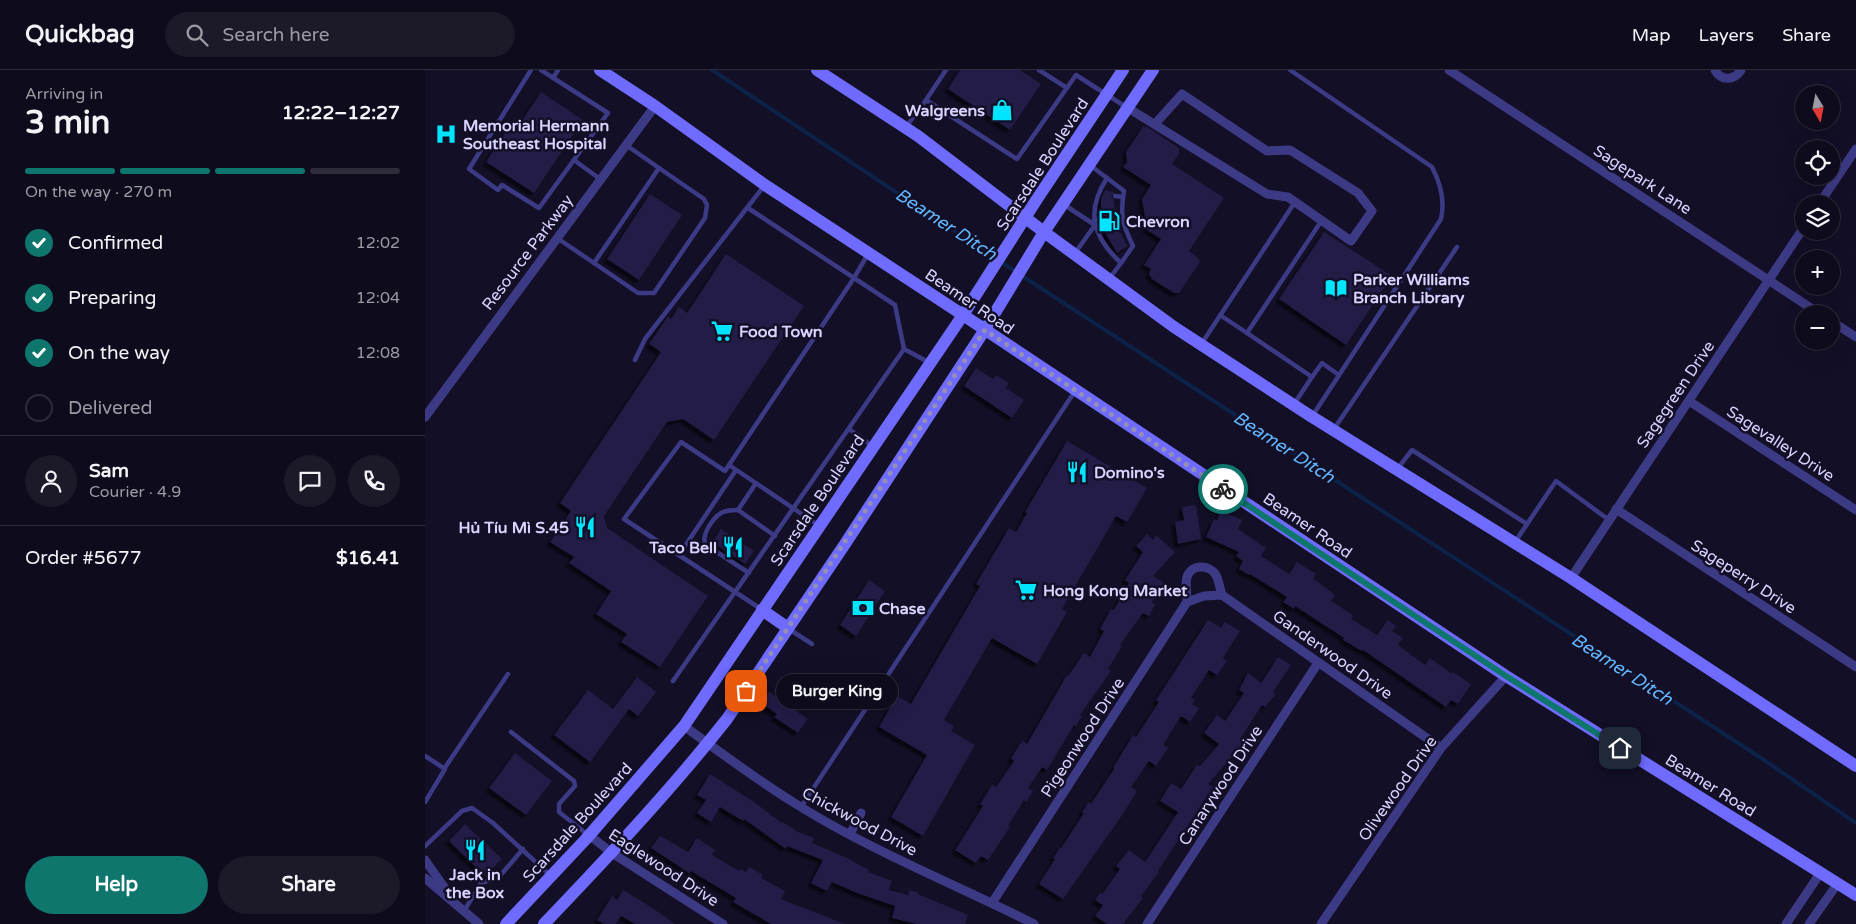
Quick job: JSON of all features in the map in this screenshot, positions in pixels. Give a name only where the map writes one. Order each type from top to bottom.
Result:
[{"type":"main road","name":"Beamer Road","points":[[600,70],[655,106],[765,185],[1506,676],[1856,895]]},
{"type":"main road","points":[[817,70],[905,128],[1022,223],[1045,232],[1109,280],[1201,344],[1333,431],[1571,578],[1856,766]]},
{"type":"main road","name":"Scarsdale Boulevard","points":[[506,924],[589,835],[684,726],[963,315],[1123,70]]},
{"type":"main road","points":[[544,924],[612,852],[727,719],[985,330],[1063,204],[1153,70]]},
{"type":"main road","points":[[762,610],[788,628]]},
{"type":"street","name":"Sagepark Lane","points":[[1449,70],[1806,305]]},
{"type":"street","points":[[1715,70],[1717,75],[1726,79],[1735,77],[1741,70]]},
{"type":"street","points":[[1127,108],[1267,194],[1288,197],[1351,241],[1372,210],[1359,193],[1291,150],[1267,151],[1182,94],[1155,124]]},
{"type":"street","name":"Resource Parkway","points":[[425,417],[655,106]]},
{"type":"street","points":[[1825,195],[1856,149]]},
{"type":"street","name":"Sagegreen Drive","points":[[1571,578],[1795,240]]},
{"type":"street","points":[[1840,327],[1856,337]]},
{"type":"street","name":"Sagevalley Drive","points":[[1689,401],[1856,510]]},
{"type":"street","name":"Sageperry Drive","points":[[1616,509],[1856,667]]},
{"type":"street","points":[[1205,567],[1215,574],[1222,595],[1204,596],[1187,602],[1186,579],[1193,569],[1205,567]]},
{"type":"street","name":"Ganderwood Drive","points":[[1222,595],[1441,748]]},
{"type":"street","name":"Pigeonwood Drive","points":[[992,903],[1187,602]]},
{"type":"street","name":"Canarywood Drive","points":[[1147,924],[1318,663]]},
{"type":"street","name":"Olivewood Drive","points":[[1321,924],[1441,748],[1506,676]]},
{"type":"street","name":"Chickwood Drive","points":[[684,726],[801,807],[850,834],[1034,924]]},
{"type":"street","points":[[850,834],[861,813]]},
{"type":"street","name":"Eaglewood Drive","points":[[589,835],[723,924]]},
{"type":"street","points":[[425,860],[455,903]]},
{"type":"street","points":[[1787,924],[1821,872]]},
{"type":"street","points":[[425,878],[479,924]]},
{"type":"street","points":[[1809,924],[1838,883]]},
{"type":"lane","points":[[531,70],[469,169],[498,190],[502,185],[539,208],[608,113],[541,70]]},
{"type":"lane","points":[[553,78],[558,70]]},
{"type":"lane","points":[[905,128],[946,70]]},
{"type":"lane","points":[[1039,70],[1067,88]]},
{"type":"lane","points":[[926,100],[1017,159],[1080,70]]},
{"type":"lane","points":[[1290,70],[1432,167],[1438,178],[1444,206],[1441,220],[1312,417]]},
{"type":"lane","points":[[1076,75],[1127,108]]},
{"type":"lane","points":[[557,238],[637,294],[654,293],[705,218],[707,212],[704,199],[626,145]]},
{"type":"lane","points":[[574,160],[600,179]]},
{"type":"lane","points":[[1089,165],[1124,191],[1122,216],[1128,243],[1133,246],[1109,280]]},
{"type":"lane","points":[[594,263],[659,168]]},
{"type":"lane","points":[[1074,254],[1095,222],[1100,193],[1107,178]]},
{"type":"lane","points":[[635,360],[645,339],[765,185]]},
{"type":"lane","points":[[1115,196],[1123,198]]},
{"type":"lane","points":[[1201,344],[1295,202]]},
{"type":"lane","points":[[1063,204],[1095,222],[1099,235],[1121,263]]},
{"type":"lane","points":[[1114,205],[1122,206]]},
{"type":"lane","points":[[673,680],[775,536],[903,349],[895,305],[748,208]]},
{"type":"lane","points":[[1115,217],[1122,216]]},
{"type":"lane","points":[[1095,222],[1102,219]]},
{"type":"lane","points":[[1247,333],[1321,220]]},
{"type":"lane","points":[[1117,228],[1124,226]]},
{"type":"lane","points":[[1099,235],[1105,233]]},
{"type":"lane","points":[[1122,238],[1127,234]]},
{"type":"lane","points":[[1333,431],[1457,247]]},
{"type":"lane","points":[[762,610],[624,519],[681,442],[725,471],[854,278],[868,253]]},
{"type":"lane","points":[[1220,315],[1312,376]]},
{"type":"lane","points":[[903,349],[930,363]]},
{"type":"lane","points":[[1294,405],[1322,363],[1339,375]]},
{"type":"lane","points":[[801,807],[1075,390]]},
{"type":"lane","points":[[849,429],[872,447]]},
{"type":"lane","points":[[1397,470],[1412,450],[1527,524]]},
{"type":"lane","points":[[729,465],[819,525]]},
{"type":"lane","points":[[679,556],[736,470]]},
{"type":"lane","points":[[1514,543],[1556,481],[1609,520]]},
{"type":"lane","points":[[738,510],[756,483]]},
{"type":"lane","points":[[749,573],[706,545],[703,541],[715,518],[727,510],[738,510],[775,536]]},
{"type":"lane","points":[[788,628],[811,644]]},
{"type":"lane","points":[[425,802],[507,674]]},
{"type":"lane","points":[[511,732],[574,781],[575,786],[559,804],[559,812],[572,824],[589,835]]},
{"type":"lane","points":[[425,756],[445,769]]},
{"type":"lane","points":[[425,846],[462,811],[468,808],[475,808],[551,876]]},
{"type":"lane","points":[[464,911],[481,883],[499,877],[523,849]]},
{"type":"building","name":"Walgreens","points":[[960,70],[1020,70],[1041,84],[1010,130],[948,89]]},
{"type":"building","points":[[541,92],[583,120],[534,193],[486,162],[507,130],[513,134]]},
{"type":"building","points":[[1143,127],[1147,127],[1179,148],[1179,154],[1172,164],[1224,198],[1189,251],[1200,262],[1179,293],[1174,293],[1152,279],[1149,274],[1151,269],[1144,265],[1161,239],[1147,230],[1142,199],[1151,185],[1123,167],[1127,162],[1126,152]]},
{"type":"building","name":"Chevron","points":[[1105,190],[1115,192],[1111,196],[1114,200],[1116,223],[1127,246],[1117,253],[1107,236],[1103,223],[1106,219],[1105,216],[1101,215],[1101,199]]},
{"type":"building","points":[[650,194],[682,215],[639,280],[607,259]]},
{"type":"building","name":"Parker Williams Branch Library","points":[[1324,232],[1392,276],[1346,345],[1279,299]]},
{"type":"building","points":[[726,254],[804,306],[714,440],[683,419],[667,422],[604,516],[607,528],[708,596],[660,667],[621,642],[627,634],[596,614],[611,591],[569,563],[574,557],[550,542],[571,511],[560,503],[661,352],[649,344],[668,316],[671,319],[679,307],[687,313]]},
{"type":"building","points":[[976,368],[993,379],[996,375],[1009,383],[1006,388],[1024,400],[1012,418],[964,386]]},
{"type":"building","points":[[1067,441],[1147,488],[1127,522],[1116,516],[1062,609],[1067,612],[1037,664],[992,638],[944,720],[954,726],[951,731],[975,745],[923,836],[891,817],[927,755],[879,727],[897,696],[911,704],[980,586],[976,584],[1009,528],[1016,532],[1027,513],[1025,512]]},
{"type":"building","points":[[1196,505],[1201,539],[1178,544],[1175,522],[1184,520],[1182,507]]},
{"type":"building","points":[[1221,511],[1242,520],[1238,529],[1266,548],[1261,556],[1289,574],[1297,562],[1316,574],[1313,578],[1335,595],[1331,601],[1353,615],[1351,619],[1377,635],[1388,620],[1396,626],[1392,631],[1403,638],[1398,645],[1425,665],[1430,658],[1452,674],[1453,672],[1471,684],[1458,704],[1451,700],[1446,707],[1363,650],[1343,640],[1344,638],[1295,606],[1294,609],[1283,602],[1287,597],[1239,569],[1243,561],[1236,556],[1239,552],[1206,537],[1214,519],[1217,520]]},
{"type":"building","name":"Taco Bell","points":[[721,529],[754,551],[745,564],[712,542]]},
{"type":"building","points":[[1147,534],[1153,540],[1156,535],[1175,552],[1153,576],[1164,583],[1152,602],[1155,605],[1149,616],[1143,613],[1120,645],[1122,646],[1108,669],[1111,671],[1080,715],[1082,716],[1076,726],[1074,725],[1047,770],[1042,767],[1028,788],[1033,791],[1026,802],[1024,800],[1008,826],[1010,827],[988,860],[981,856],[976,863],[955,850],[983,806],[980,804],[992,785],[996,787],[1014,761],[1011,758],[1022,741],[1027,744],[1067,675],[1084,653],[1090,657],[1104,631],[1100,629],[1111,609],[1114,610],[1129,583],[1125,580],[1143,552],[1136,546]]},
{"type":"building","name":"Chase","points":[[869,580],[885,591],[856,636],[840,625]]},
{"type":"building","points":[[1208,620],[1221,628],[1225,622],[1240,631],[1223,658],[1227,661],[1217,675],[1209,670],[1191,698],[1195,700],[1192,704],[1199,708],[1190,722],[1181,716],[1163,745],[1168,748],[1156,766],[1149,761],[1131,787],[1137,791],[1123,814],[1063,899],[1039,884],[1055,859],[1053,858],[1084,813],[1082,812],[1089,802],[1091,804],[1133,735],[1136,737],[1159,702],[1156,700]]},
{"type":"building","points":[[1278,657],[1291,665],[1273,692],[1276,694],[1265,707],[1262,705],[1240,739],[1245,742],[1208,784],[1213,787],[1159,872],[1141,896],[1143,898],[1123,924],[1107,924],[1095,916],[1103,905],[1095,900],[1100,893],[1102,894],[1120,869],[1116,866],[1129,850],[1145,862],[1178,812],[1160,801],[1171,783],[1181,789],[1197,765],[1200,766],[1219,744],[1204,733],[1217,715],[1225,721],[1244,693],[1239,690],[1248,673],[1261,683]]},
{"type":"building","points":[[637,677],[656,692],[638,716],[629,709],[590,762],[554,735],[588,690],[613,709]]},
{"type":"building","points":[[769,692],[808,719],[798,733],[774,717],[777,714],[761,703]]},
{"type":"building","points":[[515,753],[552,781],[526,815],[489,788]]},
{"type":"building","points":[[710,774],[754,802],[782,823],[814,838],[812,843],[845,857],[869,870],[868,872],[892,881],[889,890],[908,895],[909,890],[918,892],[918,894],[968,915],[965,924],[916,924],[892,918],[895,906],[832,882],[827,891],[811,883],[823,860],[787,846],[786,849],[744,819],[743,821],[720,807],[711,822],[697,813],[706,800],[697,795]]},
{"type":"building","name":"Jack in the Box","points":[[465,824],[502,859],[485,876],[449,841]]},
{"type":"building","points":[[660,836],[688,852],[697,838],[715,850],[712,855],[739,871],[741,869],[746,872],[749,867],[763,875],[761,878],[785,891],[781,899],[845,924],[771,924],[733,902],[736,898],[691,871],[689,873],[651,848]]},
{"type":"building","points":[[623,890],[675,924],[635,924],[621,916],[616,924],[604,924],[597,920],[612,896],[617,900]]},
{"type":"waterway","name":"Beamer Ditch","points":[[712,70],[1033,283],[1761,758],[1856,823]]},
{"type":"way so far","points":[[746,691],[985,330],[1223,489]]},
{"type":"place","name":"Walgreens","points":[[1002,110]]},
{"type":"place","name":"Memorial Hermann Southeast Hospital","points":[[446,134]]},
{"type":"place","name":"Chevron","points":[[1109,221]]},
{"type":"place","name":"Parker Williams Branch Library","points":[[1336,288]]},
{"type":"place","name":"Food Town","points":[[722,331]]},
{"type":"place","name":"Domino's","points":[[1077,472]]},
{"type":"place","name":"Hủ Tíu Mì S.45","points":[[585,527]]},
{"type":"place","name":"Taco Bell","points":[[733,547]]},
{"type":"place","name":"Hong Kong Market","points":[[1026,590]]},
{"type":"place","name":"Chase","points":[[863,608]]},
{"type":"place","name":"Burger King","points":[[746,691]]},
{"type":"place","name":"Jack in the Box","points":[[475,850]]},
{"type":"route","points":[[1223,489],[1506,676],[1620,748]]}]
